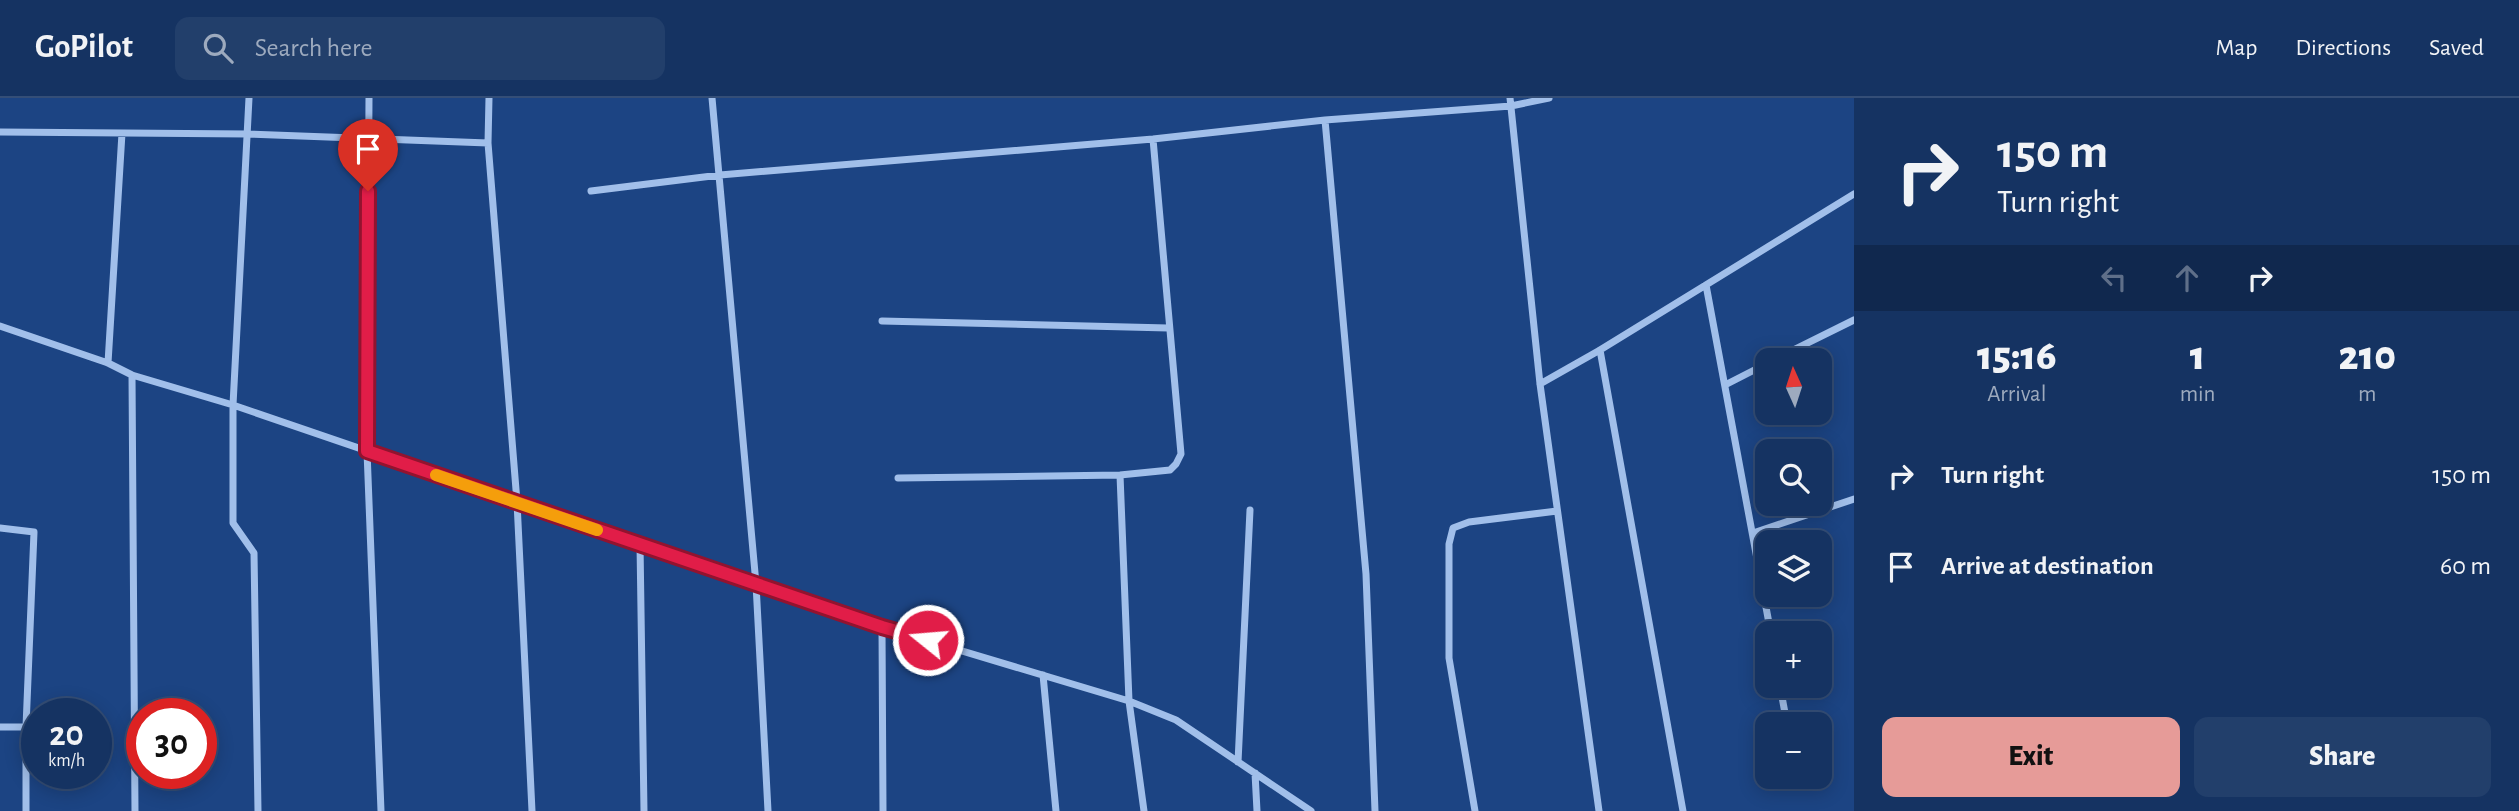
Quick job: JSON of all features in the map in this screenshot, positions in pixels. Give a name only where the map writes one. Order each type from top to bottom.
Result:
[{"type":"street","points":[[249,98],[233,405],[233,523],[254,553],[258,811]]},
{"type":"street","points":[[369,98],[367,451],[381,811]]},
{"type":"street","points":[[489,98],[488,143],[517,502],[532,811]]},
{"type":"street","points":[[712,98],[756,584],[768,811]]},
{"type":"street","points":[[591,191],[720,174],[1153,139],[1549,98]]},
{"type":"street","points":[[1511,102],[1540,384],[1599,811]]},
{"type":"street","points":[[1325,120],[1366,574],[1375,811]]},
{"type":"street","points":[[0,132],[248,134],[488,143]]},
{"type":"street","points":[[108,363],[122,133]]},
{"type":"street","points":[[898,478],[1120,475],[1170,470],[1176,464],[1181,454],[1153,139]]},
{"type":"street","points":[[1540,384],[1854,194]]},
{"type":"street","points":[[1706,285],[1769,621]]},
{"type":"street","points":[[1797,348],[1854,320]]},
{"type":"street","points":[[882,321],[1168,328]]},
{"type":"street","points":[[0,326],[108,363],[132,375],[233,405],[882,627],[1129,701],[1176,720],[1311,811]]},
{"type":"street","points":[[1600,350],[1684,811]]},
{"type":"street","points":[[1725,385],[1755,370]]},
{"type":"street","points":[[132,375],[135,811]]},
{"type":"street","points":[[1120,475],[1129,701],[1144,811]]},
{"type":"street","points":[[1753,533],[1854,499]]},
{"type":"street","points":[[1238,762],[1250,510]]},
{"type":"street","points":[[1475,811],[1449,658],[1449,544],[1453,528],[1469,522],[1557,511]]},
{"type":"street","points":[[0,528],[34,531],[27,698]]},
{"type":"street","points":[[640,544],[644,811]]},
{"type":"street","points":[[882,627],[883,811]]},
{"type":"street","points":[[1043,675],[1056,811]]},
{"type":"street","points":[[0,727],[21,727]]},
{"type":"street","points":[[1255,773],[1257,811]]},
{"type":"street","points":[[26,789],[26,811]]},
{"type":"slow traffic","points":[[436,475],[597,530]]},
{"type":"route","points":[[368,191],[367,451],[882,627],[928,640]]}]
